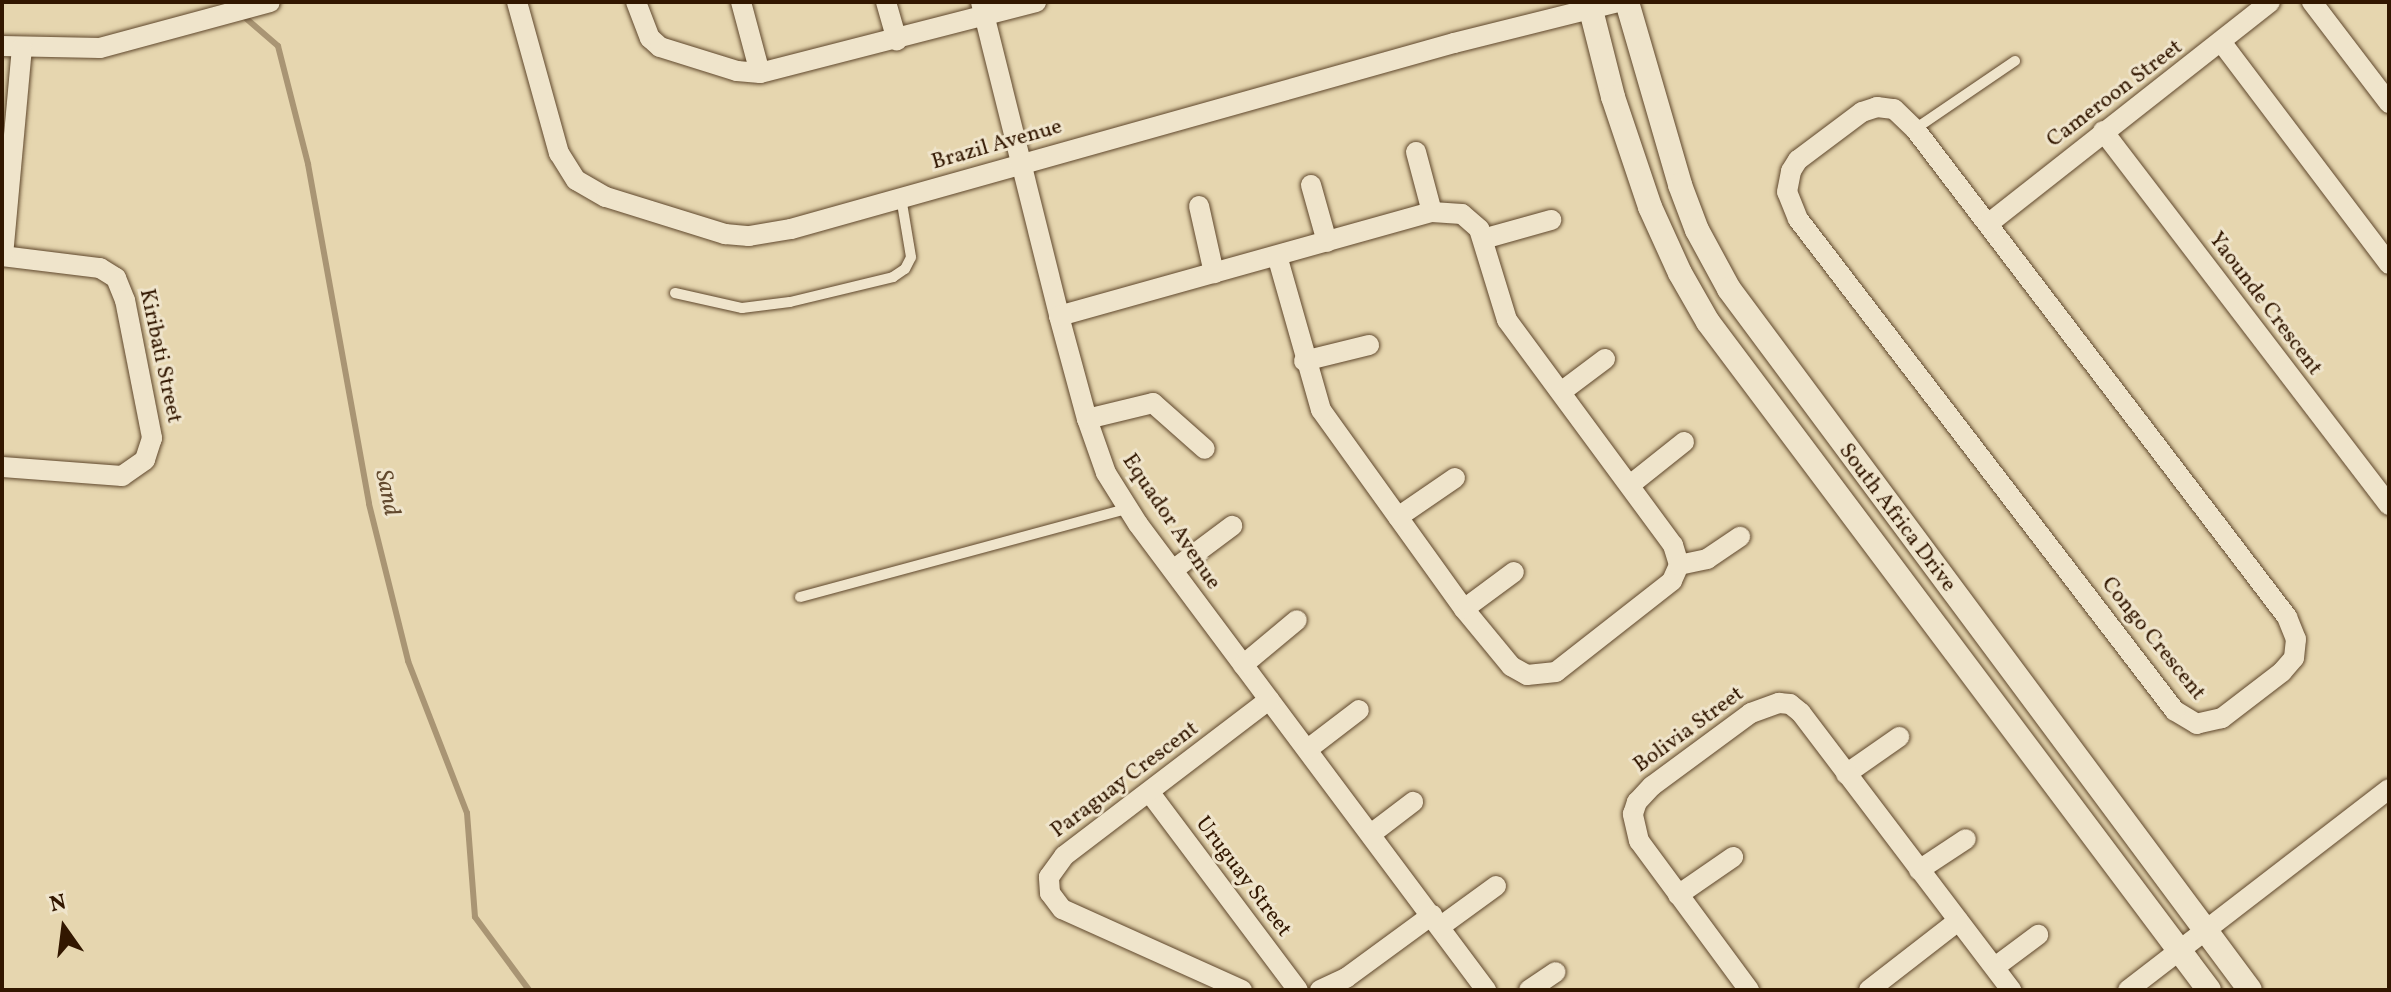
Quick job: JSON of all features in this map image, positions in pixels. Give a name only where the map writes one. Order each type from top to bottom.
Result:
[{"type":"street","points":[[2,256],[12,47],[100,48],[270,2]]},
{"type":"street","name":"Brazil Avenue","points":[[517,2],[559,153],[583,187],[725,234],[749,236],[791,229],[1590,6],[1618,2]]},
{"type":"street","points":[[636,2],[643,25],[660,47],[737,71],[760,73],[897,40],[983,10],[1036,2]]},
{"type":"street","points":[[741,2],[760,73]]},
{"type":"street","points":[[886,2],[897,40]]},
{"type":"street","name":"South Africa Drive","points":[[1627,2],[1680,185],[1697,230],[1729,289],[2250,990]]},
{"type":"street","name":"Cameroon Street","points":[[1988,224],[2103,131],[2222,43],[2270,2]]},
{"type":"street","points":[[2312,2],[2389,103]]},
{"type":"street","name":"South Africa Drive","points":[[1590,6],[1613,97],[1650,207],[1680,273],[1708,322],[2209,990]]},
{"type":"street","name":"Equador Avenue","points":[[983,10],[1059,316],[1101,461],[1127,509],[1437,920],[1486,990]]},
{"type":"street","points":[[2222,43],[2389,264]]},
{"type":"street","name":"Congo Crescent","points":[[1888,107],[1915,129],[2294,630],[2297,648],[2289,666],[2222,718],[2197,724],[2175,711],[1792,208],[1787,183],[1798,160],[1862,112],[1888,107]]},
{"type":"street","name":"Yaounde Crescent","points":[[2103,131],[2389,505]]},
{"type":"street","points":[[1416,152],[1432,212]]},
{"type":"street","points":[[1311,185],[1327,242]]},
{"type":"street","points":[[1199,206],[1214,273]]},
{"type":"street","points":[[1059,316],[1432,212],[1456,211],[1476,223],[1507,320],[1666,533],[1679,565],[1672,581],[1564,667],[1545,675],[1527,675],[1511,666],[1464,609],[1326,418],[1304,361],[1277,256]]},
{"type":"street","points":[[1483,239],[1551,220]]},
{"type":"street","name":"Kiribati Street","points":[[2,256],[100,268],[116,278],[125,300],[152,438],[145,460],[122,476],[2,467]]},
{"type":"street","points":[[1304,361],[1369,345]]},
{"type":"street","points":[[1561,392],[1605,359]]},
{"type":"street","points":[[1087,419],[1153,403],[1205,449]]},
{"type":"street","points":[[1630,485],[1684,442]]},
{"type":"street","points":[[1398,517],[1455,478]]},
{"type":"street","points":[[1173,570],[1232,526]]},
{"type":"street","points":[[1679,565],[1707,559],[1740,537]]},
{"type":"street","points":[[1464,609],[1514,572]]},
{"type":"street","points":[[1243,665],[1297,620]]},
{"type":"street","name":"Paraguay Crescent","points":[[1242,990],[1062,909],[1050,893],[1049,877],[1056,863],[1269,700]]},
{"type":"street","name":"Bolivia Street","points":[[1749,990],[1636,835],[1633,823],[1637,802],[1751,713],[1771,704],[1790,704],[2011,990]]},
{"type":"street","points":[[1308,749],[1359,710]]},
{"type":"street","points":[[1846,774],[1899,737]]},
{"type":"street","points":[[2128,990],[2389,789]]},
{"type":"street","name":"Uruguay Street","points":[[1150,793],[1298,990]]},
{"type":"street","points":[[1371,834],[1413,802]]},
{"type":"street","points":[[1919,870],[1966,839]]},
{"type":"street","points":[[1678,895],[1733,857]]},
{"type":"street","points":[[1320,990],[1346,978],[1496,886]]},
{"type":"street","points":[[1869,990],[1958,921]]},
{"type":"street","points":[[1995,967],[2038,935]]},
{"type":"street","points":[[1529,990],[1556,972]]},
{"type":"lane","points":[[1915,129],[2015,61]]},
{"type":"lane","points":[[675,293],[742,308],[790,302],[893,277],[905,269],[911,257],[901,197]]},
{"type":"lane","points":[[800,597],[1127,509]]},
{"type":"waterway","name":"Sand","points":[[241,14],[278,46],[308,164],[369,504],[408,661],[467,813],[475,917],[529,990]]}]
